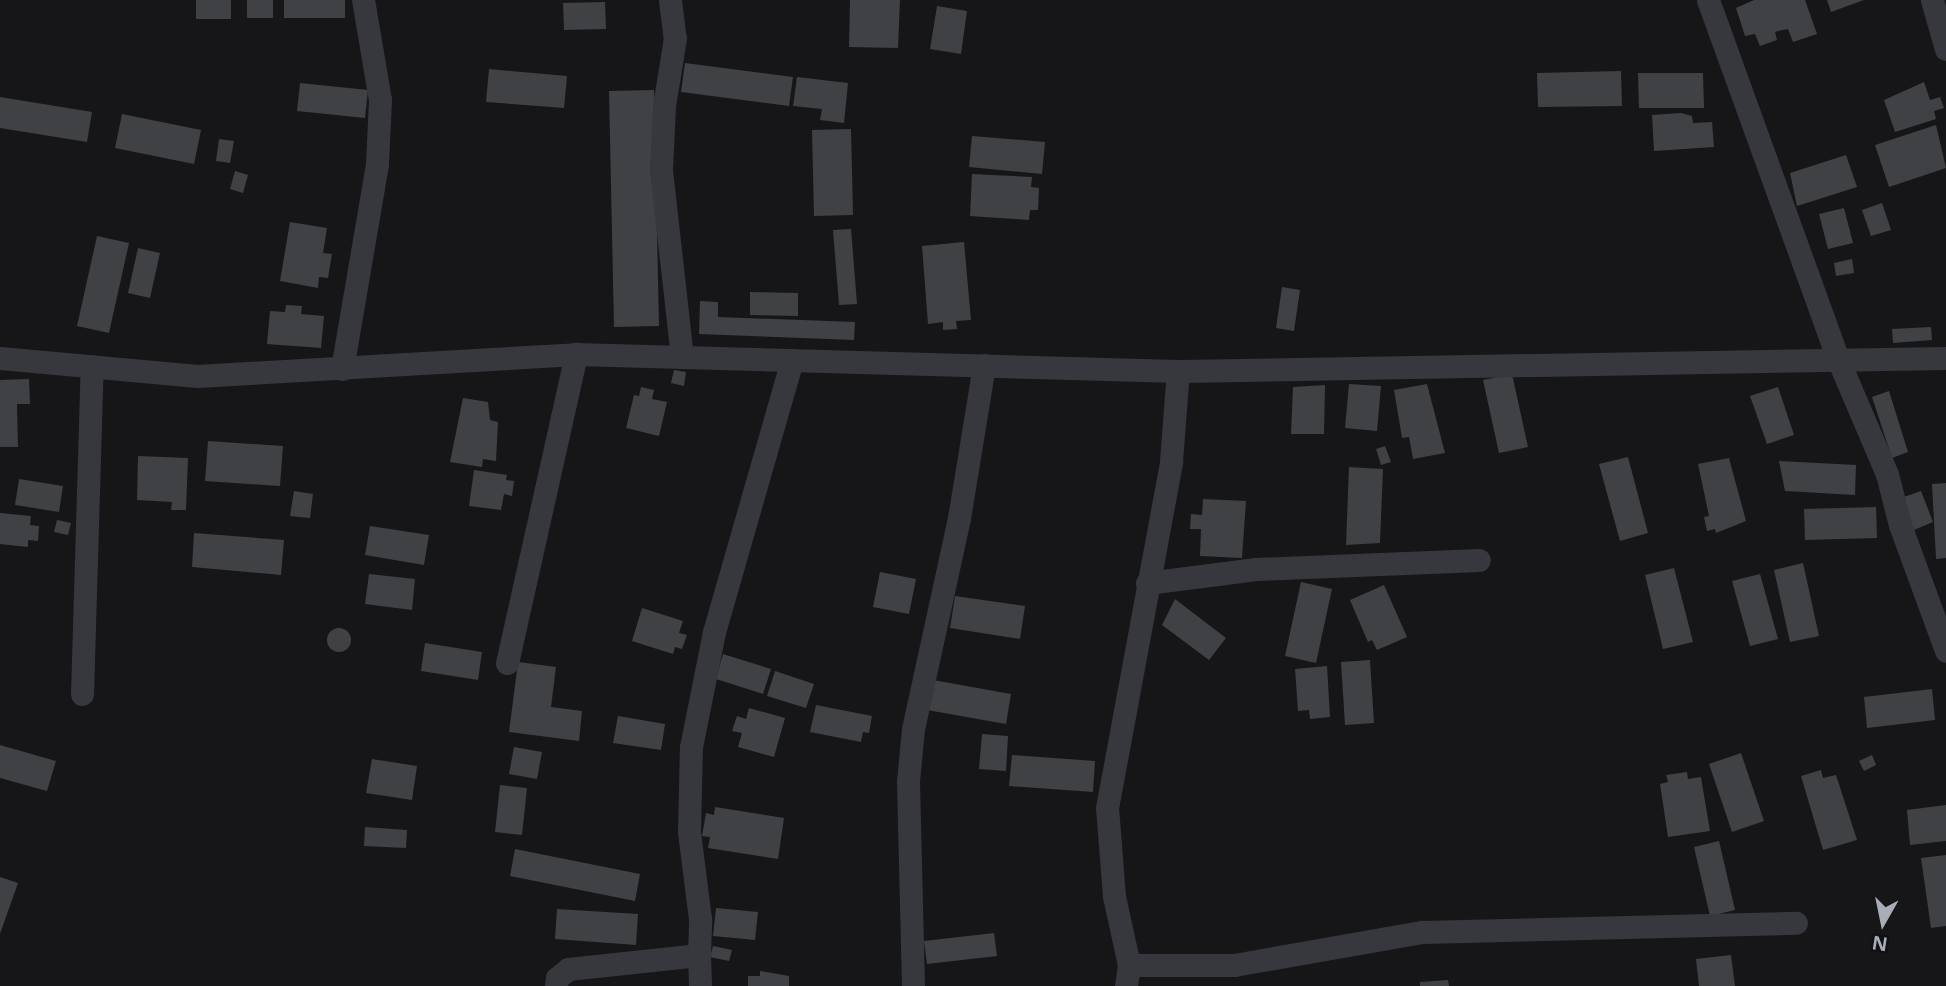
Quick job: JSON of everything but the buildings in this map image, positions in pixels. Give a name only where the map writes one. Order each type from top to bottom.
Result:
[{"type":"street","points":[[342,369],[377,164],[380,100],[363,0]]},
{"type":"street","points":[[670,0],[675,38],[664,106],[661,170],[682,357]]},
{"type":"street","points":[[1708,0],[1838,357],[1887,474],[1900,526],[1946,651]]},
{"type":"street","points":[[1932,0],[1946,49]]},
{"type":"street","points":[[508,663],[576,354]]},
{"type":"street","points":[[0,358],[197,376],[576,354],[1178,371],[1838,357],[1946,358]]},
{"type":"street","points":[[700,986],[700,919],[689,832],[691,747],[714,632],[792,360]]},
{"type":"street","points":[[913,986],[908,781],[913,729],[959,518],[984,365]]},
{"type":"street","points":[[82,694],[92,366]]},
{"type":"street","points":[[1178,371],[1171,461],[1107,808],[1114,896],[1127,975],[1234,965],[1422,932],[1796,923]]},
{"type":"street","points":[[1147,583],[1256,569],[1479,561]]},
{"type":"street","points":[[556,986],[557,978],[568,969],[699,955]]}]
